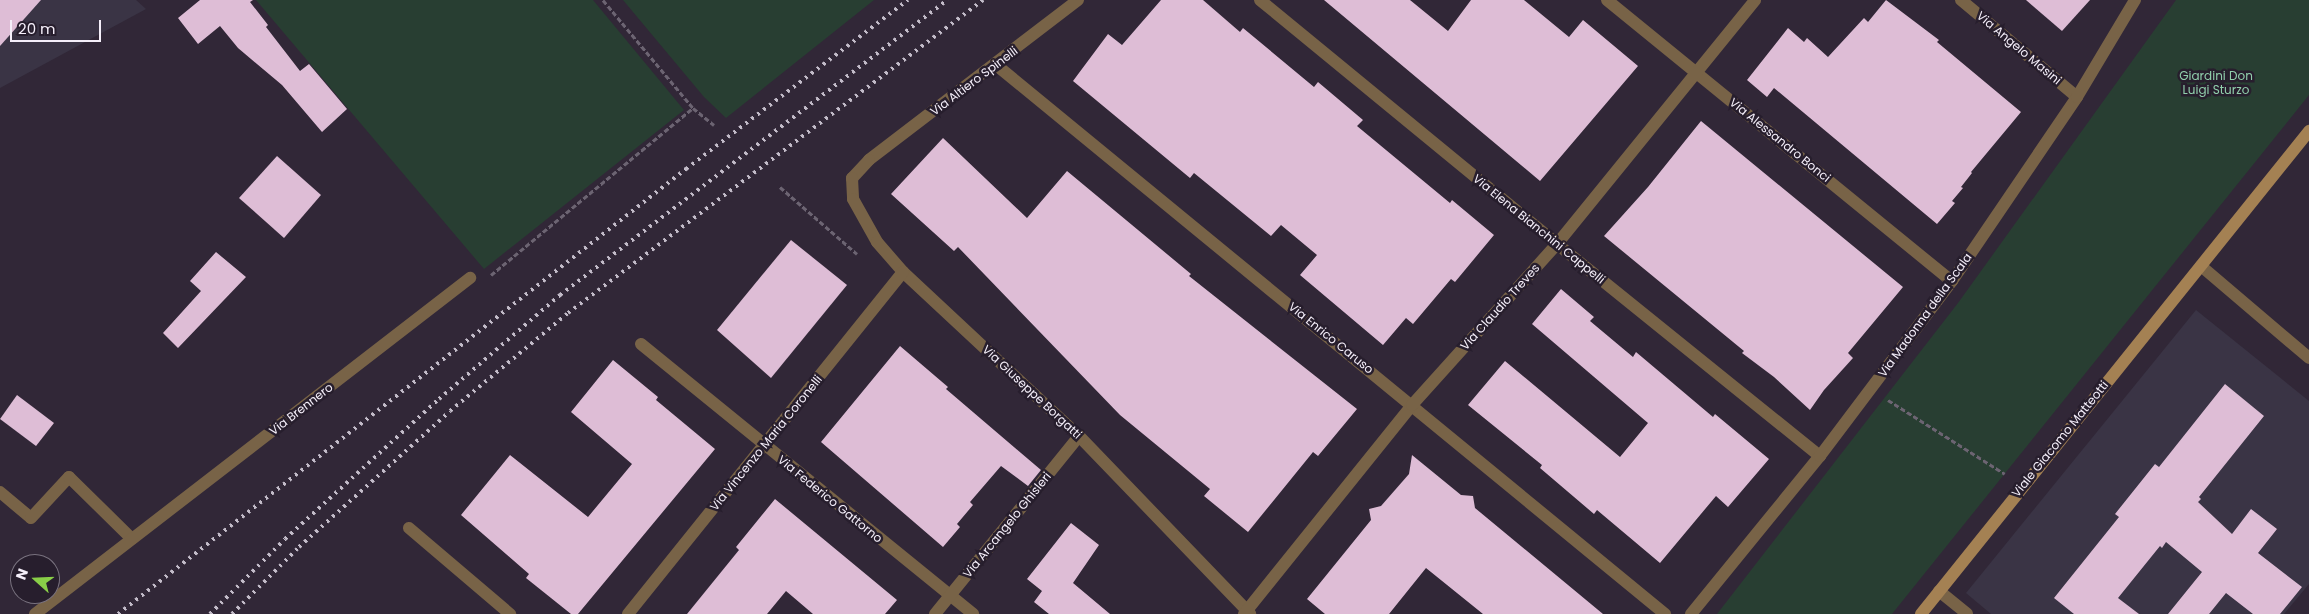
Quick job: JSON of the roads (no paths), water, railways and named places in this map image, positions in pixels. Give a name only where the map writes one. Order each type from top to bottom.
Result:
[{"type":"main road","name":"Viale Giacomo Matteotti","points":[[1921,614],[2309,131]]},
{"type":"street","name":"Via Altiero Spinelli","points":[[869,160],[1078,0]]},
{"type":"street","name":"Via Elena Bianchini Cappelli","points":[[1260,0],[1557,244],[1820,456]]},
{"type":"street","name":"Via Alessandro Bonci","points":[[1607,0],[1952,281]]},
{"type":"street","name":"Via Claudio Treves","points":[[1247,613],[1412,405],[1557,244],[1755,0]]},
{"type":"street","name":"Via Angelo Masini","points":[[1961,0],[2077,97]]},
{"type":"street","name":"Via Madonna della Scala","points":[[1691,614],[1820,456],[1952,281],[2077,97],[2135,0]]},
{"type":"street","name":"Via Enrico Caruso","points":[[995,64],[1665,614]]},
{"type":"street","name":"Via Giuseppe Borgatti","points":[[869,160],[852,178],[853,199],[877,242],[903,272],[1079,436],[1247,613]]},
{"type":"street","points":[[2201,266],[2309,358]]},
{"type":"street","name":"Via Vincenzo Maria Coronelli","points":[[628,614],[903,272]]},
{"type":"street","name":"Via Brennero","points":[[35,614],[470,278]]},
{"type":"street","name":"Via Federico Gattorno","points":[[641,344],[764,446],[973,614]]},
{"type":"street","name":"Via Arcangelo Ghisleri","points":[[935,614],[1079,436]]},
{"type":"street","points":[[0,492],[31,518],[69,477],[132,540]]},
{"type":"street","points":[[409,528],[510,614]]},
{"type":"street","points":[[1940,591],[1967,614]]},
{"type":"railway","points":[[118,614],[686,169],[908,0]]},
{"type":"railway","points":[[210,614],[285,539],[439,399],[560,295],[947,0]]},
{"type":"railway","points":[[232,614],[299,547],[450,411],[568,313],[983,0]]},
{"type":"park label","name":"Giardini Don Luigi Sturzo","points":[[2216,83]]}]
